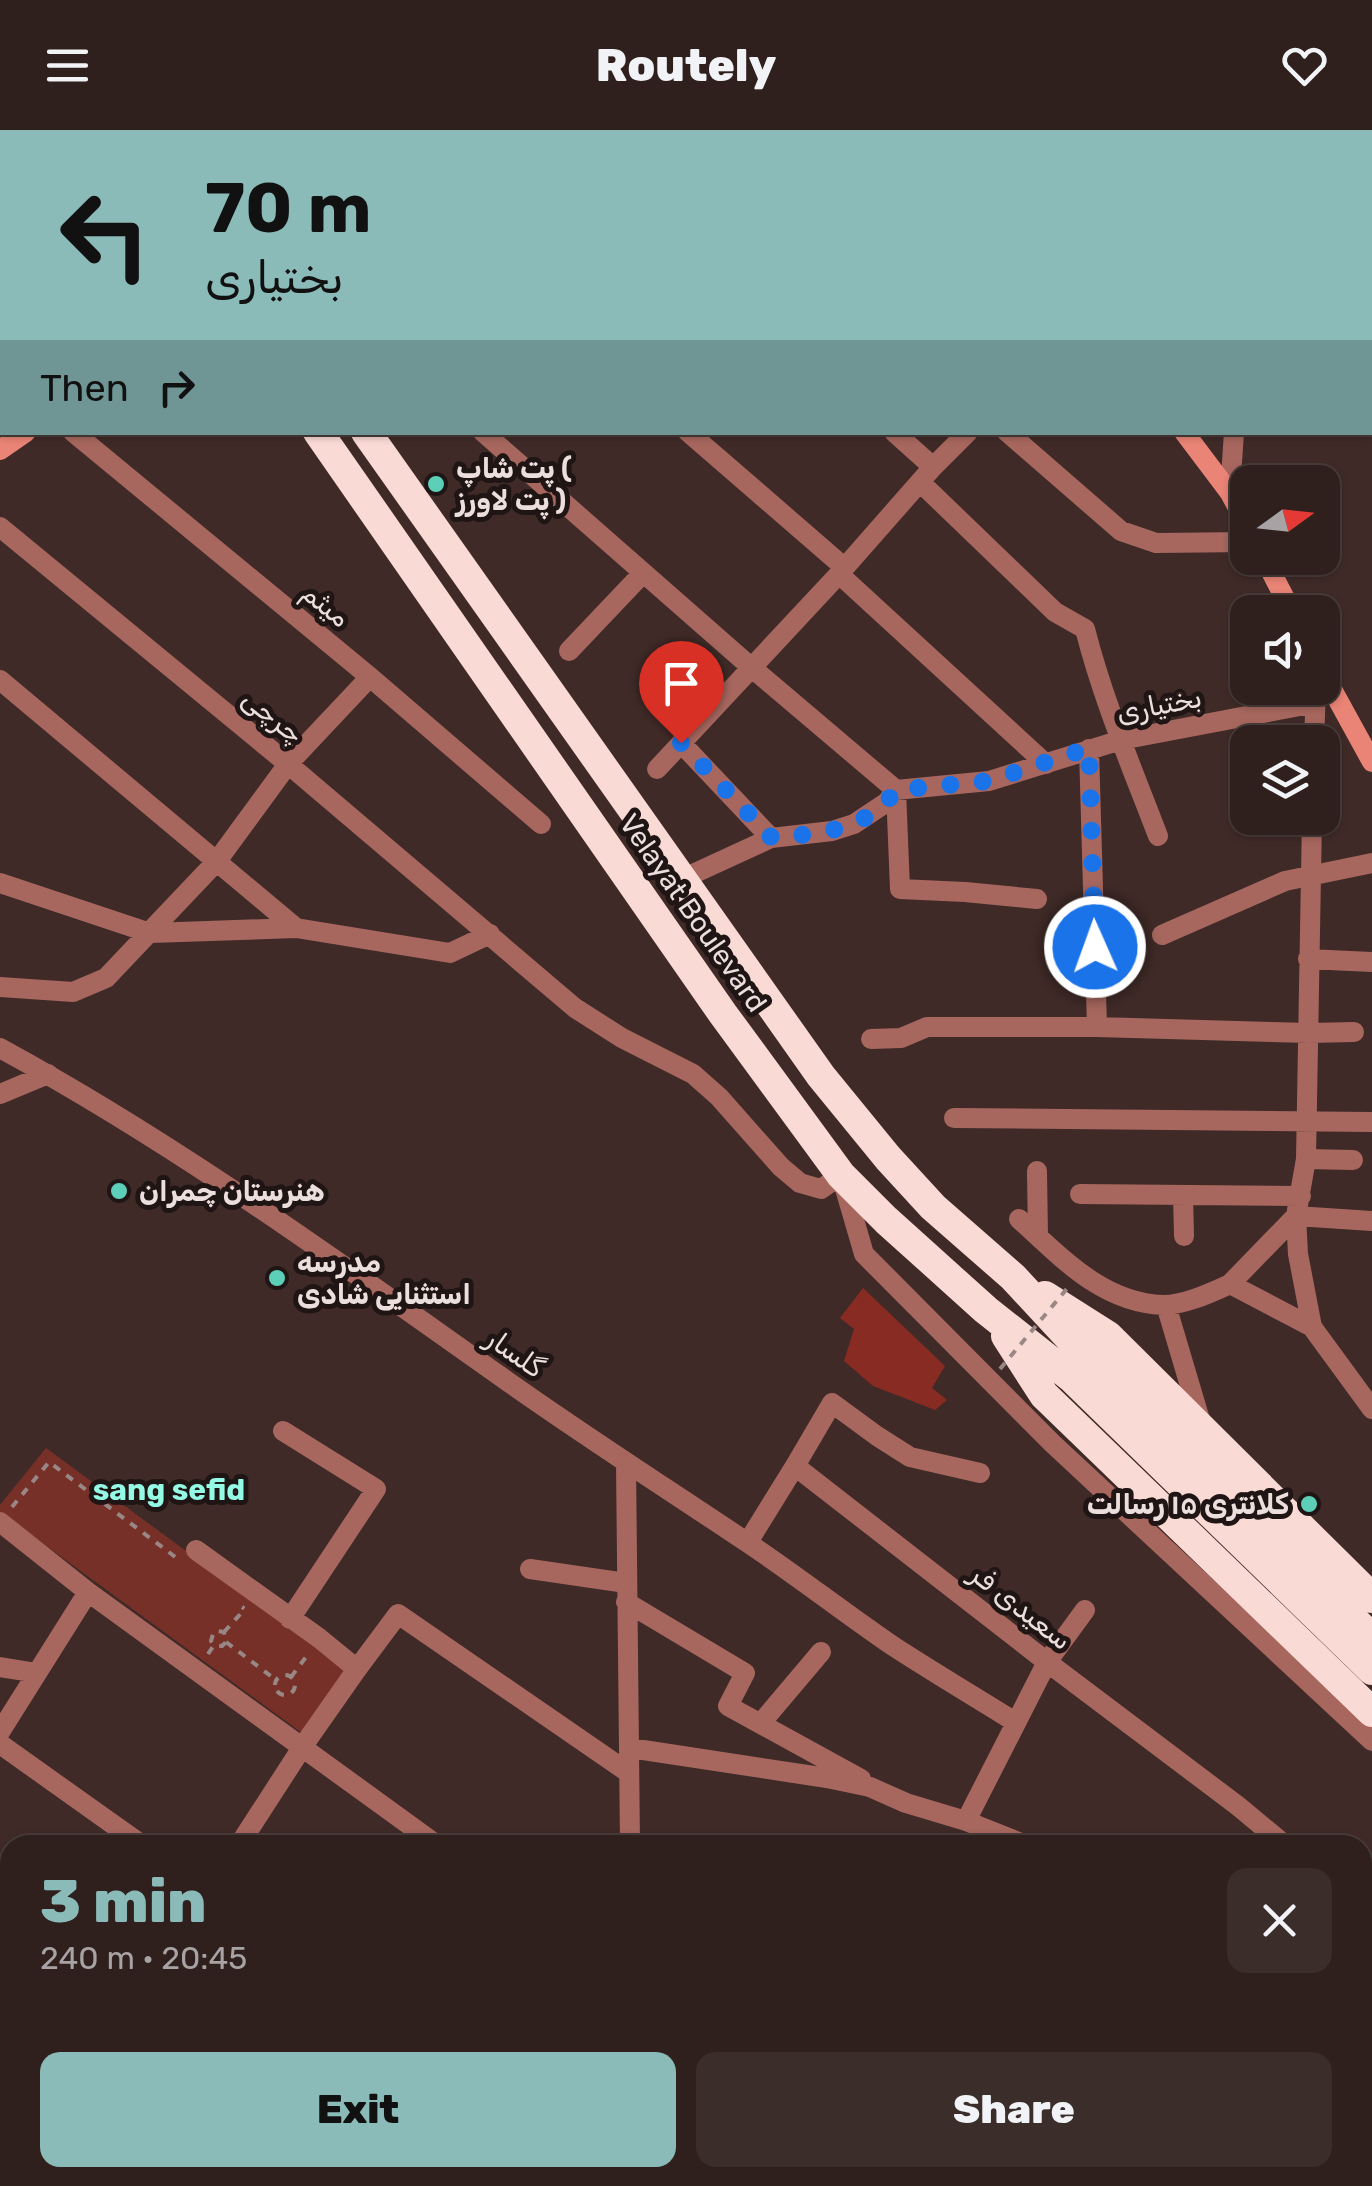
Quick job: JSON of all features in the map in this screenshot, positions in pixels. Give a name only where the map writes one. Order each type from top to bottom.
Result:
[{"type":"highway","name":"Velayat Boulevard","points":[[320,435],[841,1175],[986,1310],[1081,1369]]},
{"type":"highway","name":"Velayat Boulevard","points":[[368,435],[821,1076],[933,1207],[1013,1277],[1081,1369]]},
{"type":"highway","points":[[1013,1277],[1108,1336],[1372,1598]]},
{"type":"highway","points":[[986,1310],[1044,1395],[1372,1712]]},
{"type":"highway","points":[[1081,1369],[1372,1638]]},
{"type":"highway","points":[[1081,1369],[1372,1670]]},
{"type":"street","points":[[0,450],[22,435]]},
{"type":"street","name":"میثم","points":[[77,435],[541,824]]},
{"type":"street","points":[[487,435],[896,790],[900,889],[1037,899]]},
{"type":"street","points":[[691,435],[1046,764]]},
{"type":"street","points":[[896,435],[926,474],[1056,612],[1085,629],[1094,664],[1158,836]]},
{"type":"street","points":[[657,769],[965,435]]},
{"type":"street","points":[[1011,435],[1121,531],[1156,543],[1230,542]]},
{"type":"street","points":[[1186,435],[1230,494]]},
{"type":"street","points":[[1232,465],[1235,435]]},
{"type":"street","name":"چرچی","points":[[0,527],[288,764],[575,1008],[622,1038],[693,1074],[800,1183],[821,1189],[841,1175]]},
{"type":"street","points":[[569,651],[643,573]]},
{"type":"street","points":[[0,987],[73,992],[106,978],[217,861],[288,764],[370,677]]},
{"type":"street","points":[[0,680],[296,928]]},
{"type":"street","points":[[1340,701],[1369,750]]},
{"type":"street","name":"بختیاری","points":[[896,790],[989,781],[1089,748],[1272,705]]},
{"type":"street","points":[[681,743],[772,838]]},
{"type":"street","points":[[1089,748],[1098,1026]]},
{"type":"street","points":[[682,879],[772,838],[832,831],[854,824],[887,802],[896,790]]},
{"type":"street","points":[[1311,835],[1306,1159],[1298,1206],[1298,1254],[1312,1327],[1372,1409]]},
{"type":"street","points":[[1162,935],[1267,888],[1310,874],[1372,863]]},
{"type":"street","points":[[0,884],[150,933],[296,928],[450,953],[490,934]]},
{"type":"street","points":[[1308,959],[1372,962]]},
{"type":"street","points":[[871,1039],[901,1038],[927,1027],[1098,1026],[1354,1032]]},
{"type":"street","name":"گلسار","points":[[0,1048],[48,1074],[332,1257],[893,1645],[1015,1722]]},
{"type":"street","points":[[0,1094],[48,1074]]},
{"type":"street","points":[[954,1118],[1372,1122]]},
{"type":"street","points":[[1306,1159],[1354,1160]]},
{"type":"street","points":[[1037,1170],[1038,1236]]},
{"type":"street","points":[[841,1175],[864,1254],[1052,1443],[1372,1741]]},
{"type":"street","points":[[1080,1194],[1183,1195],[1298,1206],[1372,1220]]},
{"type":"street","points":[[1183,1195],[1184,1236]]},
{"type":"street","points":[[1019,1219],[1092,1284],[1130,1300],[1166,1305],[1230,1284],[1298,1206]]},
{"type":"street","points":[[1230,1284],[1312,1327]]},
{"type":"street","points":[[1166,1305],[1203,1430]]},
{"type":"street","points":[[748,1542],[832,1403],[910,1457],[980,1473]]},
{"type":"street","points":[[283,1431],[376,1489],[290,1620]]},
{"type":"street","points":[[626,1463],[630,1835]]},
{"type":"street","name":"سعیدی فر","points":[[795,1466],[1273,1835]]},
{"type":"street","points":[[6,1514],[88,1592],[424,1835]]},
{"type":"street","points":[[190,1557],[319,1638],[357,1669]]},
{"type":"street","points":[[530,1569],[626,1592],[745,1673],[728,1706],[906,1803]]},
{"type":"street","points":[[0,1732],[88,1592]]},
{"type":"street","points":[[966,1821],[1047,1662],[1085,1610]]},
{"type":"street","points":[[245,1835],[302,1746],[398,1614],[630,1773]]},
{"type":"street","points":[[761,1723],[821,1652]]},
{"type":"street","points":[[0,1667],[38,1673]]},
{"type":"street","points":[[0,1744],[128,1835]]},
{"type":"street","points":[[630,1748],[870,1788],[1001,1835]]},
{"type":"path","points":[[1000,1369],[1070,1285]]},
{"type":"path","points":[[6,1514],[48,1462],[190,1557]]},
{"type":"path","points":[[226,1642],[217,1646],[211,1641],[214,1632],[224,1632],[245,1609],[230,1598]]},
{"type":"path","points":[[224,1632],[226,1642],[276,1680]]},
{"type":"path","points":[[290,1677],[319,1638]]},
{"type":"path","points":[[284,1675],[290,1677],[294,1689],[287,1695],[278,1692],[276,1680],[284,1675]]},
{"type":"shaded area","points":[[46,1448],[348,1670],[302,1733],[0,1512],[0,1505]]},
{"type":"building","points":[[863,1288],[945,1366],[932,1388],[947,1400],[935,1410],[873,1386],[844,1361],[854,1329],[840,1318]]},
{"type":"place","name":"پت شاپ ( پت لاورز )","points":[[436,484]]},
{"type":"place","name":"هنرستان چمران","points":[[119,1191]]},
{"type":"place","name":"مدرسه استثنایی شادی","points":[[277,1278]]},
{"type":"place","name":"کلانتری ۱۵ رسالت","points":[[1309,1504]]},
{"type":"district","name":"sang sefid","points":[[169,1490]]},
{"type":"route","points":[[681,743],[772,838],[832,831],[854,824],[887,802],[896,790],[989,781],[1089,748],[1095,947]]}]
